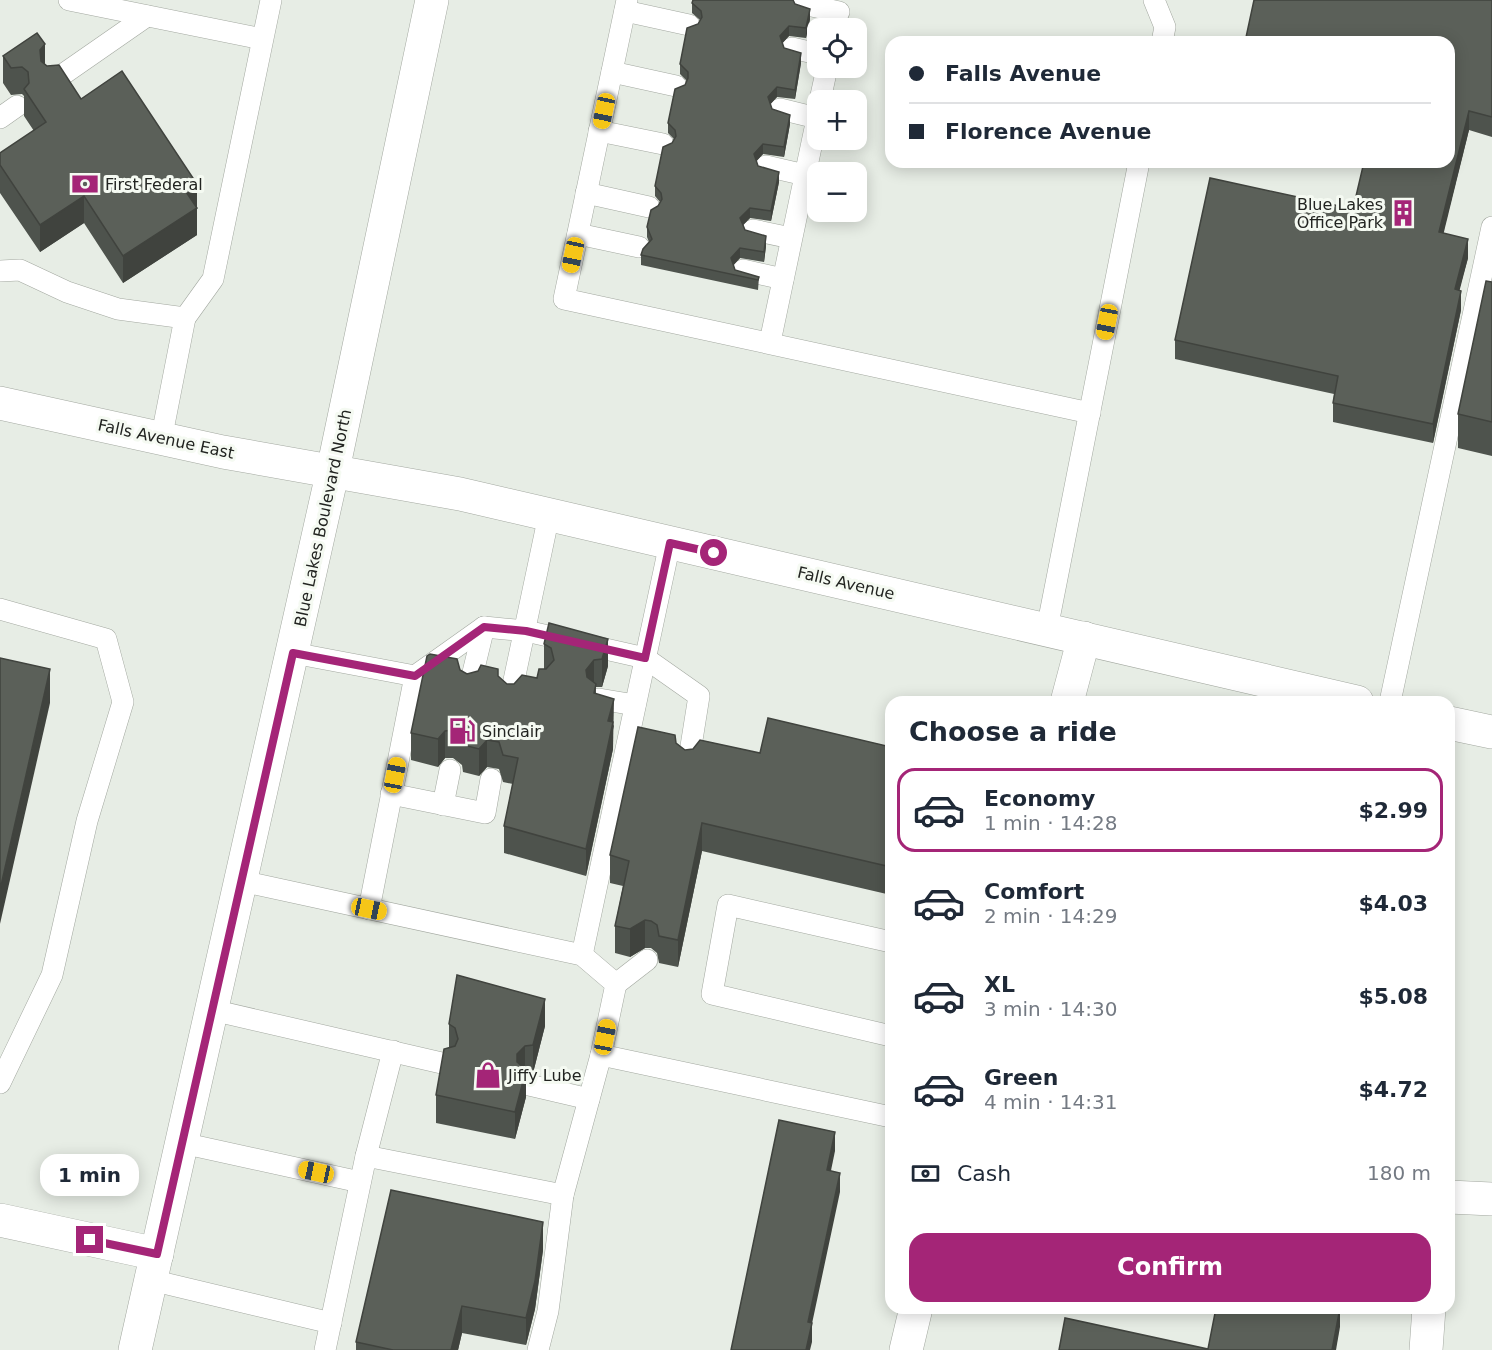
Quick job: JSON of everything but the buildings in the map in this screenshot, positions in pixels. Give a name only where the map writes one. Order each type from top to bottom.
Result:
[{"type":"main road","name":"Blue Lakes Boulevard North","points":[[135,1350],[293,653],[432,0]]},
{"type":"main road","name":"Falls Avenue East","points":[[0,403],[161,440],[333,471]]},
{"type":"main road","name":"Falls Avenue","points":[[333,471],[460,494],[1331,696]]},
{"type":"main road","points":[[1069,696],[1084,638]]},
{"type":"main road","points":[[1455,724],[1492,732]]},
{"type":"main road","points":[[1455,1197],[1492,1199]]},
{"type":"main road","points":[[0,1220],[154,1267]]},
{"type":"main road","points":[[906,1350],[915,1314]]},
{"type":"main road","points":[[1426,1350],[1429,1314]]},
{"type":"lane","points":[[69,0],[262,39]]},
{"type":"lane","points":[[161,440],[185,318],[213,279],[271,0]]},
{"type":"lane","points":[[1154,0],[1165,27],[1163,36]]},
{"type":"lane","points":[[803,4],[839,14]]},
{"type":"lane","points":[[689,25],[626,5],[564,299],[1090,413]]},
{"type":"lane","points":[[52,82],[147,16]]},
{"type":"lane","points":[[792,48],[807,51]]},
{"type":"lane","points":[[612,72],[676,86]]},
{"type":"lane","points":[[0,118],[17,106]]},
{"type":"lane","points":[[780,109],[807,114]]},
{"type":"lane","points":[[599,130],[663,144]]},
{"type":"lane","points":[[770,342],[810,150]]},
{"type":"lane","points":[[766,166],[805,175]]},
{"type":"lane","points":[[1047,630],[1138,168]]},
{"type":"lane","points":[[586,193],[649,207]]},
{"type":"lane","points":[[1391,696],[1492,227]]},
{"type":"lane","points":[[753,230],[791,238]]},
{"type":"lane","points":[[578,234],[639,248]]},
{"type":"lane","points":[[0,271],[20,270],[67,292],[118,309],[185,318]]},
{"type":"lane","points":[[742,270],[783,279]]},
{"type":"lane","points":[[510,699],[524,679],[526,631],[549,515]]},
{"type":"lane","points":[[582,955],[670,543]]},
{"type":"lane","points":[[0,609],[106,639],[123,702],[87,821],[52,975],[0,1083]]},
{"type":"lane","points":[[469,689],[484,627]]},
{"type":"lane","points":[[369,909],[415,676],[484,627],[526,631],[645,658],[699,696],[688,765]]},
{"type":"lane","points":[[293,653],[415,676]]},
{"type":"lane","points":[[599,699],[635,705]]},
{"type":"lane","points":[[443,804],[450,770]]},
{"type":"lane","points":[[391,794],[485,813],[491,779]]},
{"type":"lane","points":[[241,881],[582,955],[616,984]]},
{"type":"lane","points":[[885,941],[728,906],[712,994],[885,1035]]},
{"type":"lane","points":[[538,1350],[548,1311],[563,1195],[601,1055],[616,984],[647,960]]},
{"type":"lane","points":[[212,1010],[446,1064]]},
{"type":"lane","points":[[326,1350],[360,1182],[393,1051]]},
{"type":"lane","points":[[601,1055],[885,1116]]},
{"type":"lane","points":[[529,1085],[589,1099]]},
{"type":"lane","points":[[182,1143],[360,1182]]},
{"type":"lane","points":[[366,1156],[563,1195]]},
{"type":"lane","points":[[154,1267],[331,1323]]},
{"type":"place","name":"First Federal","points":[[85,184]]},
{"type":"place","name":"Blue Lakes Office Park","points":[[1403,213]]},
{"type":"place","name":"Sinclair","points":[[462,731]]},
{"type":"place","name":"Jiffy Lube","points":[[488,1075]]},
{"type":"route","points":[[90,1240],[157,1254],[293,653],[415,676],[484,627],[526,631],[645,658],[670,543],[714,553]]}]
